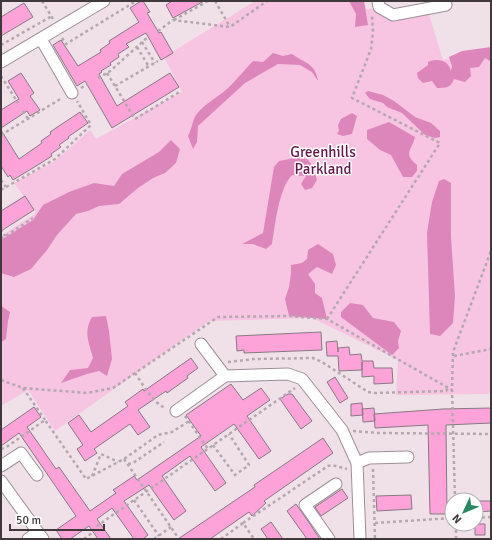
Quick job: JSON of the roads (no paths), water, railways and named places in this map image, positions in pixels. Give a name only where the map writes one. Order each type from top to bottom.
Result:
[{"type":"street","points":[[1,62],[104,1]]},
{"type":"street","points":[[378,1],[379,7],[393,15],[446,5]]},
{"type":"street","points":[[41,39],[72,93]]},
{"type":"street","points":[[201,344],[225,376]]},
{"type":"street","points":[[176,411],[225,376],[288,374],[302,379],[342,430],[357,467],[360,539]]},
{"type":"street","points":[[1,466],[21,453],[37,475]]},
{"type":"street","points":[[357,467],[372,458],[408,457]]},
{"type":"street","points":[[1,480],[41,535],[28,539]]},
{"type":"street","points":[[330,539],[305,505],[336,484]]},
{"type":"park label","name":"Greenhills Parkland","points":[[323,160]]}]
